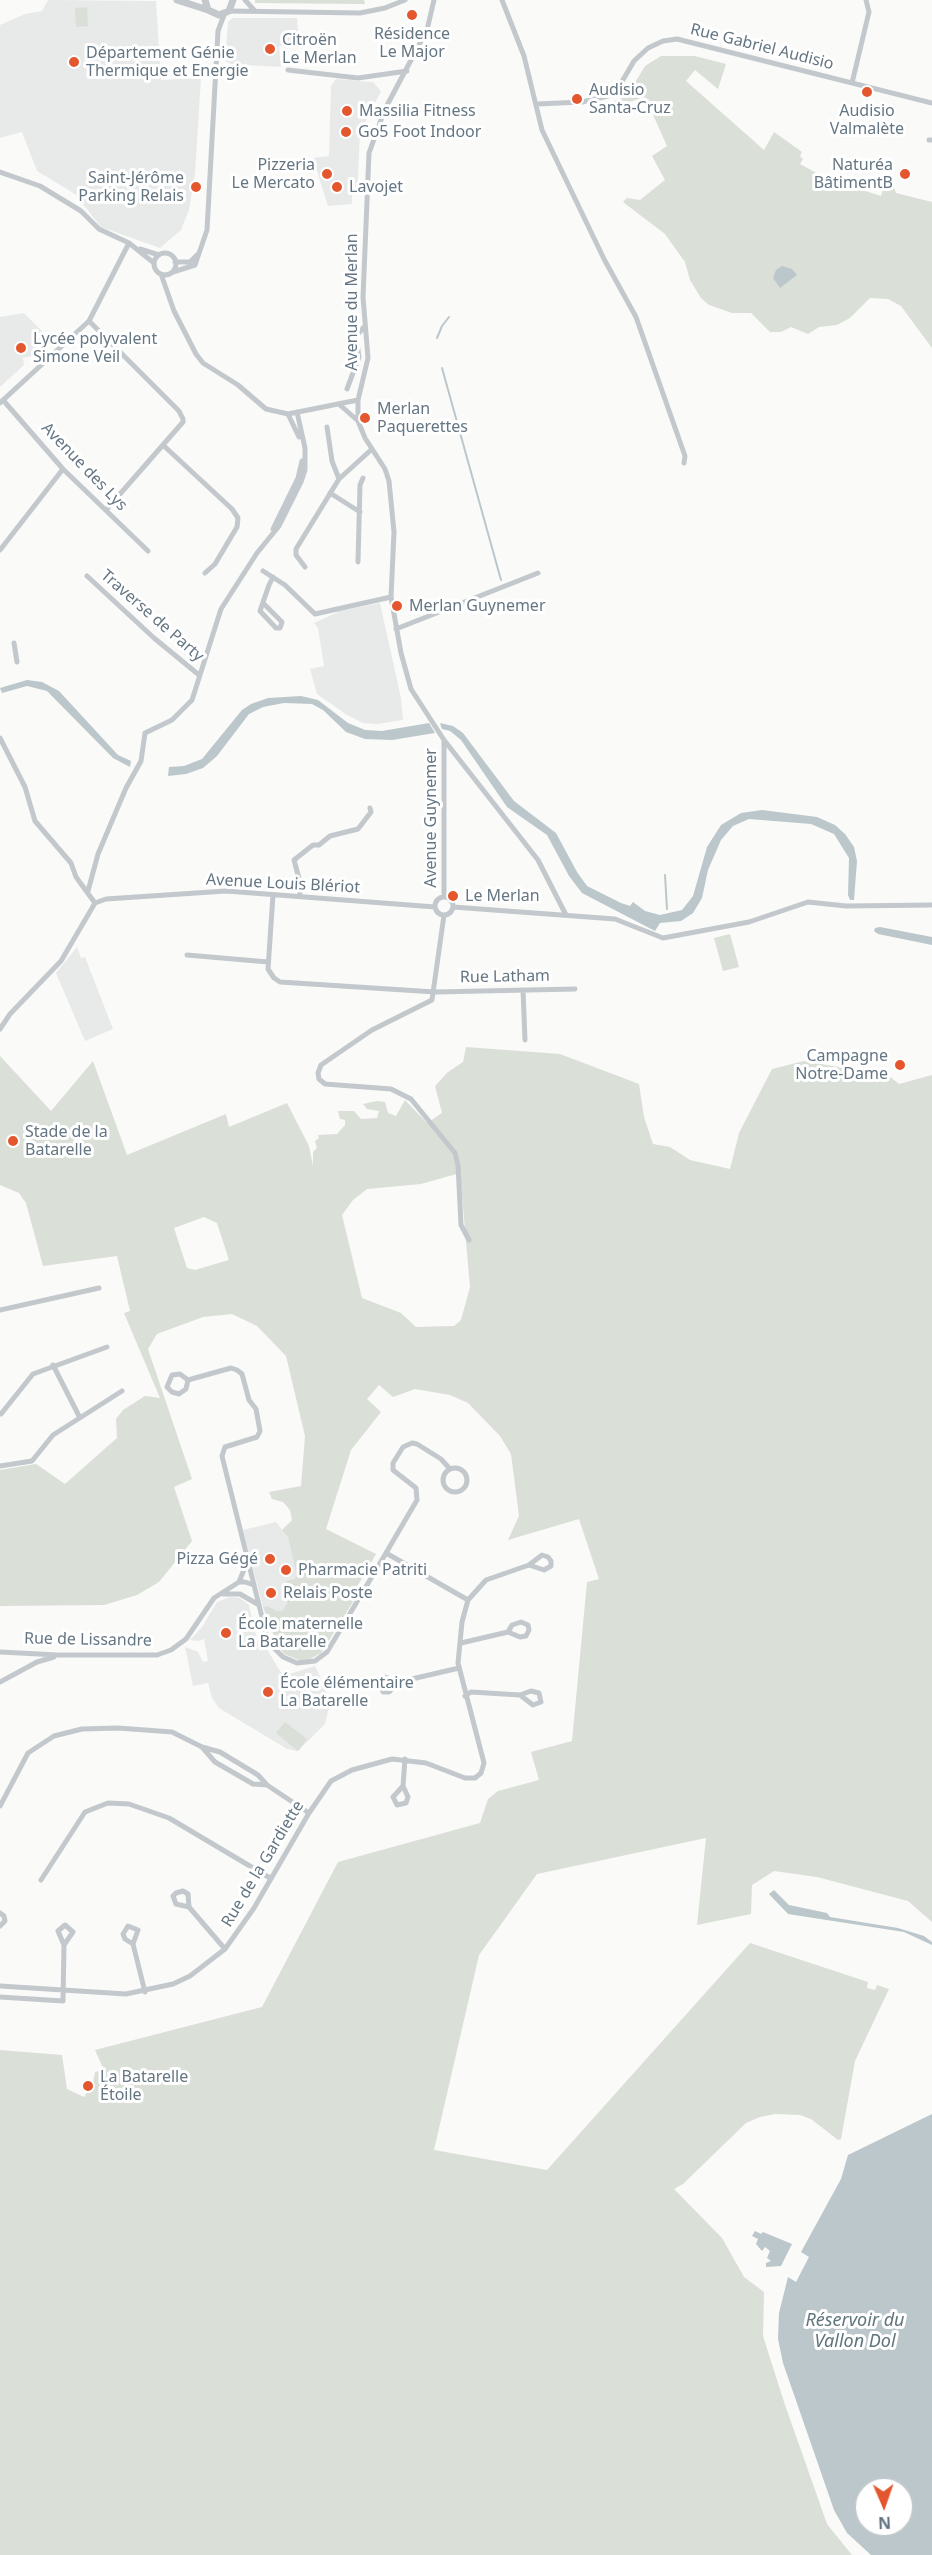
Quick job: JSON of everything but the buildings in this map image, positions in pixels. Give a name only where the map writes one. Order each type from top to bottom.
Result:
[{"type":"street","points":[[177,0],[210,13],[252,10],[360,13],[386,8],[405,0]]},
{"type":"street","points":[[205,0],[218,26]]},
{"type":"street","points":[[245,0],[252,10]]},
{"type":"street","name":"Avenue du Merlan","points":[[434,0],[427,30],[380,119],[369,153],[363,297],[368,347],[367,366],[358,400],[358,421],[383,465],[389,482],[393,532],[391,597],[408,682],[444,740],[538,860],[566,915]]},
{"type":"street","points":[[502,0],[524,56],[542,130],[604,259],[636,317],[686,456],[684,463]]},
{"type":"street","points":[[852,83],[869,12],[866,0]]},
{"type":"street","points":[[161,274],[195,265],[201,250],[210,214],[218,26],[233,1],[252,10]]},
{"type":"street","name":"Rue Gabriel Audisio","points":[[537,104],[582,102],[608,96],[620,85],[641,53],[655,43],[669,39],[685,40],[932,103]]},
{"type":"street","points":[[288,70],[358,78],[406,71]]},
{"type":"street","points":[[0,172],[40,186],[81,211],[99,229],[138,249],[161,274],[174,311],[203,363],[238,385],[266,409],[288,414],[358,400]]},
{"type":"street","points":[[2,402],[89,321],[129,243]]},
{"type":"street","points":[[138,249],[159,255],[168,253],[176,262],[190,262],[201,250]]},
{"type":"street","points":[[153,263],[159,255]]},
{"type":"street","points":[[172,272],[176,262]]},
{"type":"street","points":[[89,321],[179,411],[183,422],[106,510]]},
{"type":"street","points":[[347,389],[359,357],[356,336],[365,326]]},
{"type":"street","name":"Avenue des Lys","points":[[2,402],[63,469],[148,550]]},
{"type":"street","points":[[338,405],[343,405],[358,421]]},
{"type":"street","name":"Traverse de Party","points":[[88,891],[98,854],[126,788],[141,761],[145,733],[172,720],[192,700],[221,609],[292,502],[305,470],[305,448],[297,412]]},
{"type":"street","name":"Traverse de Party","points":[[272,534],[302,468],[302,449],[288,414]]},
{"type":"street","points":[[327,428],[332,461],[339,479]]},
{"type":"street","points":[[163,445],[232,509],[238,518],[237,527],[215,564],[206,573]]},
{"type":"street","points":[[305,567],[296,555],[296,549],[339,479],[372,449]]},
{"type":"street","points":[[0,550],[63,469]]},
{"type":"street","points":[[358,562],[360,485],[363,478]]},
{"type":"street","points":[[330,493],[360,512]]},
{"type":"street","points":[[263,571],[315,614],[391,597]]},
{"type":"street","points":[[396,628],[538,573]]},
{"type":"street","name":"Traverse de Party","points":[[87,576],[153,638],[199,675]]},
{"type":"street","points":[[263,603],[282,622],[280,628],[276,628],[261,613],[263,603],[273,577]]},
{"type":"street","points":[[14,643],[17,662]]},
{"type":"street","points":[[0,738],[25,787],[35,821],[72,863],[76,877],[95,903],[61,961],[10,1014],[0,1029]]},
{"type":"street","name":"Avenue Guynemer","points":[[444,740],[444,896]]},
{"type":"street","points":[[300,896],[300,882],[294,860],[313,845],[319,845],[330,836],[358,829],[371,812],[370,808]]},
{"type":"street","name":"Avenue Louis Blériot","points":[[95,903],[106,899],[226,891],[435,907]]},
{"type":"street","points":[[187,955],[268,962],[273,895]]},
{"type":"street","points":[[444,915],[438,913],[435,907],[436,900],[444,896],[450,899],[455,907]]},
{"type":"street","points":[[469,1240],[460,1225],[459,1165],[455,1153],[411,1100],[391,1089],[325,1083],[319,1079],[318,1073],[321,1065],[372,1030],[432,1000],[435,992],[444,915],[455,907],[615,919],[666,938],[749,922],[808,902],[846,906],[932,905]]},
{"type":"street","name":"Rue Latham","points":[[268,962],[270,973],[280,982],[435,992],[575,988]]},
{"type":"street","points":[[523,990],[525,1041]]},
{"type":"street","points":[[0,1310],[99,1288]]},
{"type":"street","points":[[1,1414],[33,1374],[107,1347]]},
{"type":"street","points":[[53,1365],[79,1416]]},
{"type":"street","points":[[188,1380],[231,1368],[237,1370],[242,1374],[249,1400],[256,1409],[260,1431],[257,1437],[225,1447],[222,1456],[266,1633],[275,1649],[288,1660],[303,1664],[315,1661],[327,1652],[417,1500],[416,1488],[393,1470],[393,1463],[403,1447],[412,1443],[417,1444],[441,1459],[450,1469],[460,1469],[466,1475],[466,1483],[462,1489],[454,1492],[444,1484],[444,1476],[450,1469]]},
{"type":"street","points":[[0,1466],[32,1461],[53,1435],[79,1416],[122,1391]]},
{"type":"street","points":[[386,1553],[468,1599]]},
{"type":"street","points":[[240,1594],[238,1583],[246,1570],[247,1561]]},
{"type":"street","points":[[520,1695],[471,1692],[465,1696],[459,1668],[462,1622],[468,1599],[486,1580],[529,1565]]},
{"type":"street","points":[[238,1583],[255,1588]]},
{"type":"street","name":"Rue de Lissandre","points":[[0,1652],[58,1655],[158,1655],[171,1650],[186,1639],[209,1604],[238,1583]]},
{"type":"street","points":[[248,1598],[255,1588]]},
{"type":"street","points":[[221,1594],[240,1594],[259,1605]]},
{"type":"street","points":[[461,1643],[508,1632]]},
{"type":"street","points":[[0,1682],[37,1662],[58,1655]]},
{"type":"street","points":[[399,1682],[459,1668]]},
{"type":"street","name":"Rue de la Gardiette","points":[[0,1986],[97,1994],[145,1992],[190,1976],[225,1949],[254,1908],[309,1813],[331,1780],[374,1763],[392,1759],[426,1763],[465,1778],[475,1778],[481,1773],[484,1762],[465,1696]]},
{"type":"street","points":[[0,1806],[8,1794],[9,1784],[28,1753],[54,1736],[82,1729],[172,1732],[202,1747],[220,1752],[258,1775],[267,1785],[309,1813]]},
{"type":"street","points":[[202,1747],[215,1762],[243,1779],[253,1784],[267,1785]]},
{"type":"street","points":[[402,1786],[405,1759]]},
{"type":"street","points":[[0,1788],[9,1784]]},
{"type":"street","points":[[40,1880],[85,1812],[108,1803],[129,1804],[169,1818],[270,1878]]},
{"type":"street","points":[[189,1907],[225,1949]]},
{"type":"street","points":[[0,1913],[4,1916],[5,1922],[0,1926]]},
{"type":"street","points":[[133,1944],[145,1992]]},
{"type":"street","points":[[0,1997],[63,2001],[64,1945]]},
{"type":"shaded area","points":[[48,0],[156,1],[161,80],[201,78],[195,174],[189,210],[181,230],[160,248],[101,227],[75,194],[37,171],[22,132],[0,138],[0,25],[25,14],[42,11]]},
{"type":"shaded area","points":[[255,0],[364,0],[365,4],[255,3]]},
{"type":"shaded area","points":[[87,7],[88,26],[76,27],[75,8]]},
{"type":"shaded area","points":[[233,18],[297,18],[299,45],[279,46],[281,67],[231,64],[225,61],[228,22]]},
{"type":"shaded area","points":[[661,56],[695,56],[726,64],[718,89],[695,70],[686,81],[764,150],[774,132],[802,152],[800,156],[803,159],[800,164],[820,175],[820,179],[825,182],[827,179],[881,196],[886,177],[893,184],[896,193],[932,202],[932,348],[901,306],[888,299],[870,298],[850,318],[837,325],[819,327],[808,334],[791,327],[781,332],[770,332],[751,313],[732,313],[709,305],[701,298],[690,280],[685,262],[665,234],[623,202],[627,198],[640,200],[665,180],[652,156],[667,146],[645,97],[600,111],[603,106],[622,98],[630,91],[645,66]]},
{"type":"shaded area","points":[[336,79],[373,82],[381,91],[360,133],[357,194],[352,195],[352,204],[328,206],[313,158],[329,156],[331,86]]},
{"type":"shaded area","name":"Lycée polyvalent Simone Veil","points":[[24,313],[51,340],[32,356],[23,358],[24,365],[0,387],[0,317]]},
{"type":"shaded area","points":[[380,603],[401,698],[403,720],[377,724],[363,723],[317,694],[310,669],[324,666],[318,628],[314,623],[340,611]]},
{"type":"shaded area","points":[[730,934],[739,967],[723,971],[714,938]]},
{"type":"shaded area","points":[[77,947],[81,958],[85,957],[113,1029],[85,1041],[56,973]]},
{"type":"shaded area","points":[[466,1047],[560,1054],[639,1084],[644,1117],[653,1144],[670,1147],[690,1160],[730,1169],[739,1133],[772,1069],[804,1061],[889,1076],[899,1084],[932,1075],[932,1922],[908,1901],[817,1877],[774,1871],[752,1885],[751,1914],[697,1925],[706,1838],[537,1874],[479,1955],[434,2150],[547,2170],[750,1943],[868,1982],[867,1988],[875,1990],[877,1985],[889,1989],[855,2061],[841,2139],[838,2140],[811,2119],[800,2115],[775,2114],[760,2117],[746,2123],[683,2184],[674,2189],[722,2238],[744,2277],[764,2292],[763,2336],[785,2405],[827,2524],[852,2555],[0,2555],[0,2050],[62,2055],[67,2089],[84,2097],[93,2083],[95,2072],[104,2070],[95,2050],[262,2007],[338,1862],[480,1823],[488,1799],[498,1791],[539,1780],[531,1752],[572,1741],[587,1582],[599,1579],[579,1519],[508,1540],[519,1516],[511,1454],[500,1436],[468,1403],[450,1395],[415,1389],[393,1397],[379,1385],[367,1399],[381,1412],[351,1450],[326,1529],[376,1554],[353,1594],[356,1597],[321,1653],[301,1661],[284,1654],[277,1644],[263,1607],[268,1606],[277,1611],[283,1610],[287,1603],[287,1581],[295,1579],[296,1573],[288,1537],[282,1530],[292,1520],[290,1510],[283,1502],[272,1499],[269,1492],[301,1486],[305,1436],[286,1356],[257,1326],[232,1314],[203,1317],[157,1334],[148,1349],[192,1479],[174,1487],[192,1541],[159,1582],[137,1595],[104,1605],[0,1606],[0,1470],[36,1464],[65,1484],[117,1438],[116,1419],[123,1410],[145,1396],[160,1398],[124,1313],[130,1311],[117,1256],[43,1266],[26,1203],[19,1193],[0,1185],[0,1056],[51,1111],[93,1061],[127,1155],[226,1114],[229,1127],[287,1103],[309,1146],[313,1166],[313,1152],[317,1148],[315,1141],[319,1138],[318,1135],[337,1134],[345,1125],[345,1120],[340,1119],[338,1111],[354,1111],[361,1119],[377,1118],[379,1111],[367,1109],[363,1104],[377,1101],[385,1102],[388,1113],[396,1116],[405,1100],[427,1123],[442,1113],[435,1086],[448,1072],[463,1062]],"holes":[[[460,1173],[470,1287],[461,1320],[454,1326],[416,1327],[401,1313],[362,1298],[342,1215],[353,1200],[367,1189],[421,1184]],[[204,1217],[217,1223],[229,1260],[195,1270],[187,1268],[174,1228]]]},
{"type":"shaded area","points":[[276,1522],[288,1537],[296,1573],[295,1579],[286,1586],[287,1603],[283,1610],[277,1611],[268,1606],[263,1607],[243,1530]]},
{"type":"shaded area","name":"École élémentaire La Batarelle","points":[[230,1597],[240,1598],[249,1605],[257,1640],[265,1646],[283,1676],[315,1666],[323,1683],[330,1703],[325,1724],[298,1751],[287,1749],[219,1708],[212,1698],[208,1683],[193,1686],[185,1647],[198,1652],[203,1662],[208,1661],[204,1639],[190,1640],[202,1627],[217,1602]]},
{"type":"shaded area","points":[[285,1722],[307,1739],[298,1751],[276,1733]]},
{"type":"water","points":[[782,266],[792,269],[797,275],[780,288],[773,278],[776,270]]},
{"type":"water","points":[[27,680],[42,682],[59,691],[118,755],[131,761],[130,767],[113,758],[47,691],[27,686],[2,693],[0,688]]},
{"type":"water","points":[[301,696],[318,700],[348,723],[365,730],[382,731],[429,723],[435,733],[392,740],[365,739],[346,732],[323,710],[312,704],[284,703],[263,707],[249,714],[217,756],[203,768],[186,774],[168,776],[169,767],[184,766],[202,759],[242,710],[251,704],[268,698]]},
{"type":"water","points":[[440,723],[453,726],[463,733],[514,801],[556,833],[587,886],[621,903],[630,906],[633,902],[645,911],[660,915],[682,910],[693,896],[707,847],[721,825],[741,813],[762,810],[817,817],[835,825],[845,834],[854,847],[857,861],[854,900],[850,900],[848,895],[849,858],[834,834],[811,824],[749,819],[733,826],[721,840],[708,870],[702,898],[693,913],[681,921],[660,923],[655,931],[582,893],[569,876],[547,835],[507,807],[461,740],[450,731],[442,729]]},
{"type":"water","points":[[875,928],[932,937],[932,945],[878,934],[874,931]]},
{"type":"water","points":[[774,1890],[789,1905],[827,1913],[830,1917],[898,1928],[924,1936],[932,1942],[932,1945],[904,1932],[788,1914],[769,1894]]},
{"type":"water","name":"Réservoir du Vallon Dol","points":[[932,2114],[932,2555],[871,2555],[847,2533],[834,2510],[783,2363],[778,2339],[779,2313],[788,2277],[796,2282],[809,2257],[801,2252],[841,2179],[848,2155]]},
{"type":"water","points":[[755,2231],[792,2244],[781,2266],[766,2267],[766,2263],[771,2261],[767,2258],[770,2251],[765,2247],[762,2251],[756,2244],[758,2239],[752,2236]]},
{"type":"waterway","points":[[437,338],[449,317]]},
{"type":"waterway","points":[[442,368],[501,580]]},
{"type":"waterway","points":[[665,875],[667,909]]},
{"type":"place","name":"Résidence Le Major","points":[[412,15]]},
{"type":"place","name":"Citroën Le Merlan","points":[[270,49]]},
{"type":"place","name":"Département Génie Thermique et Energie","points":[[74,62]]},
{"type":"place","name":"Audisio Valmalète","points":[[867,92]]},
{"type":"place","name":"Audisio Santa-Cruz","points":[[577,99]]},
{"type":"place","name":"Massilia Fitness","points":[[347,111]]},
{"type":"place","name":"Go5 Foot Indoor","points":[[346,132]]},
{"type":"place","name":"Pizzeria Le Mercato","points":[[327,174]]},
{"type":"place","name":"Naturéa BâtimentB","points":[[905,174]]},
{"type":"place","name":"Saint-Jérôme Parking Relais","points":[[196,187]]},
{"type":"place","name":"Lavojet","points":[[337,187]]},
{"type":"place","name":"Lycée polyvalent Simone Veil","points":[[21,348]]},
{"type":"place","name":"Merlan Paquerettes","points":[[365,418]]},
{"type":"place","name":"Merlan Guynemer","points":[[397,606]]},
{"type":"place","name":"Le Merlan","points":[[453,896]]},
{"type":"place","name":"Campagne Notre-Dame","points":[[900,1065]]},
{"type":"place","name":"Stade de la Batarelle","points":[[13,1141]]},
{"type":"place","name":"Pizza Gégé","points":[[270,1559]]},
{"type":"place","name":"Pharmacie Patriti","points":[[286,1570]]},
{"type":"place","name":"Relais Poste","points":[[271,1593]]},
{"type":"place","name":"École maternelle La Batarelle","points":[[226,1633]]},
{"type":"place","name":"École élémentaire La Batarelle","points":[[268,1692]]},
{"type":"place","name":"La Batarelle Étoile","points":[[88,2086]]}]
